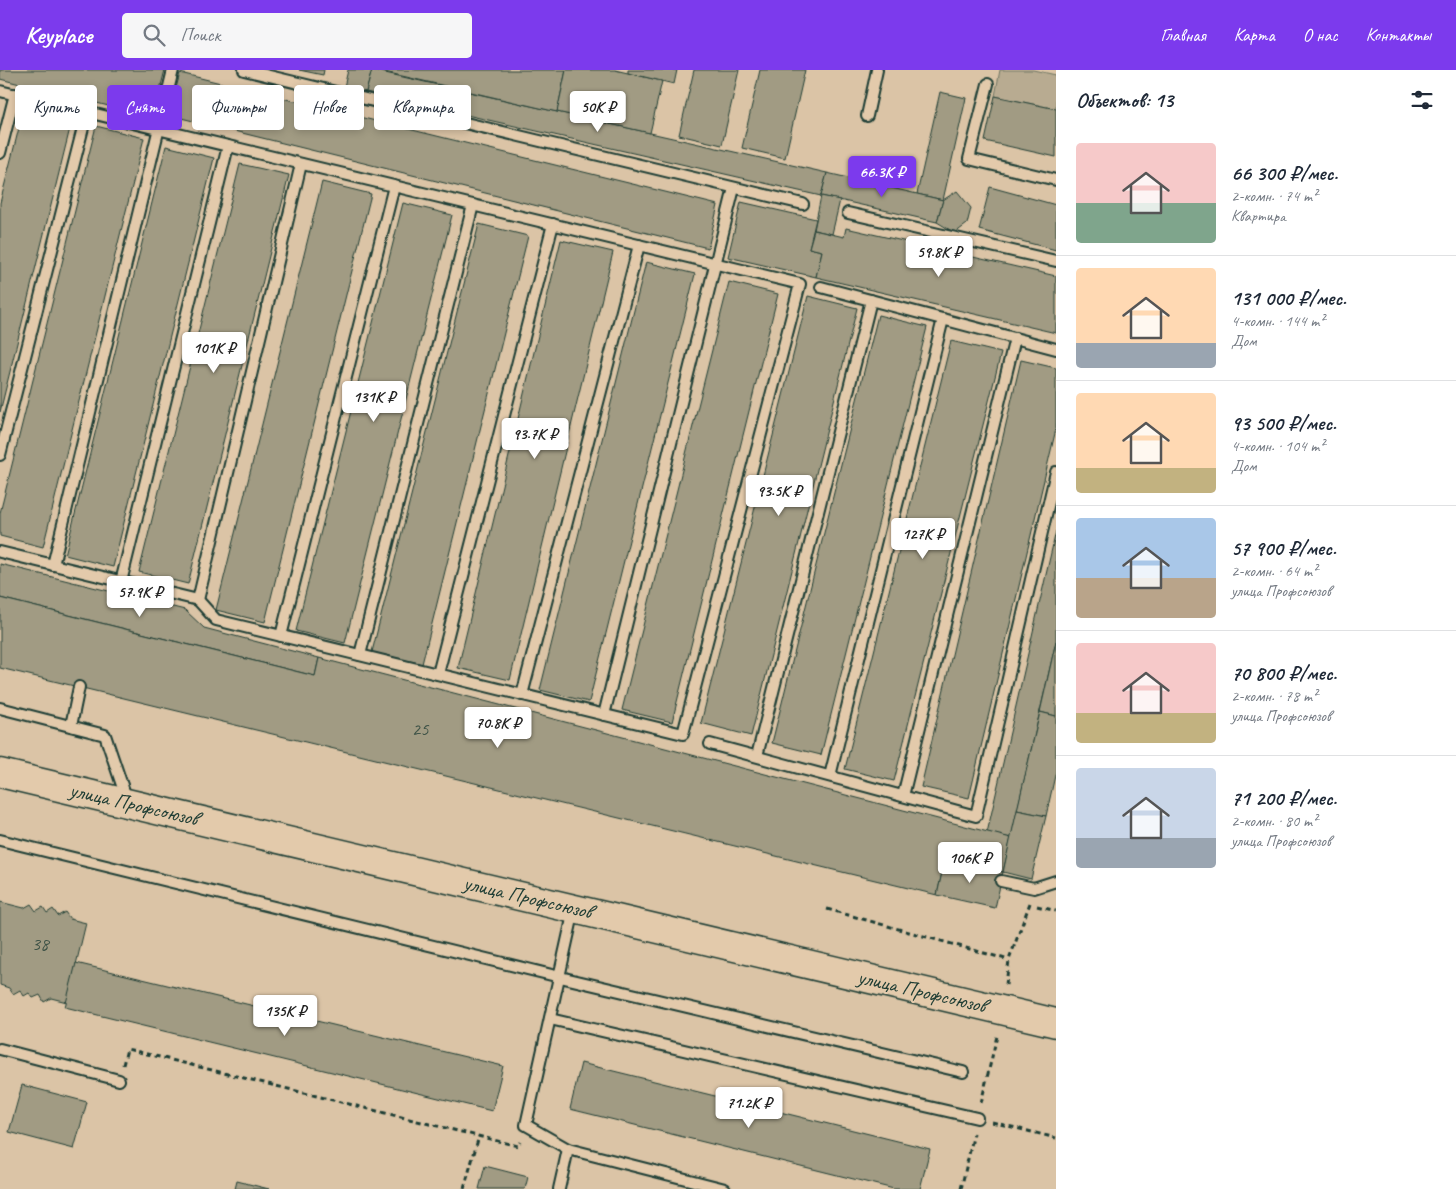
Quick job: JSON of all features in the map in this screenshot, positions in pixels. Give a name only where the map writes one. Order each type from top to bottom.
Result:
[{"type":"main road","name":"улица Профсоюзов","points":[[0,773],[1056,1023]]},
{"type":"lane","points":[[169,85],[173,70]]},
{"type":"lane","points":[[244,70],[803,204]]},
{"type":"lane","points":[[868,116],[878,70]]},
{"type":"lane","points":[[988,84],[969,159],[1056,180]]},
{"type":"lane","points":[[0,91],[15,94],[0,153]]},
{"type":"lane","points":[[0,455],[82,130]]},
{"type":"lane","points":[[53,565],[158,130]]},
{"type":"lane","points":[[0,552],[198,600],[216,620],[683,734],[800,284],[162,130]]},
{"type":"lane","points":[[121,582],[228,146]]},
{"type":"lane","points":[[198,600],[301,164]]},
{"type":"lane","points":[[282,636],[394,186]]},
{"type":"lane","points":[[604,715],[734,188]]},
{"type":"lane","points":[[360,655],[473,205]]},
{"type":"lane","points":[[848,213],[1056,261]]},
{"type":"lane","points":[[438,674],[553,224]]},
{"type":"lane","points":[[522,695],[639,245]]},
{"type":"lane","points":[[822,287],[1056,349]]},
{"type":"lane","points":[[757,756],[871,300]]},
{"type":"lane","points":[[830,776],[943,320]]},
{"type":"lane","points":[[903,796],[1015,338]]},
{"type":"lane","points":[[710,744],[976,816],[1056,472]]},
{"type":"lane","points":[[70,726],[79,687]]},
{"type":"lane","points":[[0,708],[105,735],[128,803]]},
{"type":"lane","points":[[0,840],[963,1072]]},
{"type":"lane","points":[[1001,881],[1034,888],[1056,881]]},
{"type":"lane","points":[[575,908],[526,1125],[568,1149],[726,1189]]},
{"type":"lane","points":[[550,1019],[977,1118]]},
{"type":"lane","points":[[0,1049],[119,1080]]},
{"type":"lane","points":[[559,1189],[568,1149]]},
{"type":"path","points":[[1029,904],[1056,911]]},
{"type":"path","points":[[827,909],[1009,960]]},
{"type":"path","points":[[119,1080],[127,1049],[518,1146],[526,1125]]},
{"type":"path","points":[[977,1118],[1056,1138]]},
{"type":"path","points":[[464,1189],[479,1136]]},
{"type":"shaded area","points":[[1000,70],[1033,70],[1056,75],[1056,109],[995,96]]},
{"type":"building","points":[[0,70],[165,70],[161,85],[107,85],[107,106],[97,103],[97,85],[24,85],[0,79]]},
{"type":"building","points":[[299,70],[324,70],[323,75]]},
{"type":"building","points":[[348,70],[372,70],[366,92],[364,92],[364,85],[344,85]]},
{"type":"building","points":[[372,70],[438,85],[374,85],[374,94],[366,92]]},
{"type":"building","points":[[376,70],[566,70],[557,112],[471,92],[471,85],[441,85]]},
{"type":"building","points":[[566,70],[615,70],[662,81],[650,133],[557,112]]},
{"type":"building","points":[[628,70],[677,70],[674,84],[628,73]]},
{"type":"building","points":[[694,70],[739,70],[722,145],[679,135]]},
{"type":"building","points":[[760,70],[805,70],[785,158],[742,148]]},
{"type":"building","points":[[180,73],[229,85],[192,85],[192,121],[182,118],[182,85],[177,85]]},
{"type":"building","points":[[471,92],[827,173],[821,196],[471,116]]},
{"type":"building","points":[[940,92],[966,98],[943,200],[917,194]]},
{"type":"building","points":[[995,96],[1056,109],[1056,157],[985,141]]},
{"type":"building","points":[[284,99],[294,101],[294,130],[364,130],[364,118],[374,121],[374,130],[412,130],[718,205],[708,248],[230,130],[284,130]]},
{"type":"building","points":[[97,126],[144,138],[43,547],[0,536],[0,513],[95,130],[97,130]]},
{"type":"building","points":[[18,130],[70,130],[0,412],[0,203]]},
{"type":"building","points":[[166,146],[214,158],[113,567],[65,555]]},
{"type":"building","points":[[240,164],[289,175],[188,584],[139,572]]},
{"type":"building","points":[[827,173],[943,200],[937,222],[821,196]]},
{"type":"building","points":[[322,182],[371,194],[265,622],[216,610]]},
{"type":"building","points":[[990,187],[1056,205],[1056,250],[979,230]]},
{"type":"building","points":[[957,191],[971,208],[967,224],[955,233],[937,222],[943,200]]},
{"type":"building","points":[[821,196],[840,200],[832,234],[814,230]]},
{"type":"building","points":[[741,202],[816,219],[809,248],[822,251],[816,277],[728,257]]},
{"type":"building","points":[[403,203],[452,215],[345,643],[296,631]]},
{"type":"building","points":[[479,224],[528,236],[422,664],[372,652]]},
{"type":"building","points":[[846,228],[1056,276],[1056,333],[816,277],[822,251],[809,248],[814,230],[844,237]]},
{"type":"building","points":[[561,240],[613,252],[510,680],[458,668]]},
{"type":"building","points":[[646,262],[695,274],[589,702],[540,690]]},
{"type":"building","points":[[729,282],[778,294],[672,722],[622,710]]},
{"type":"building","points":[[808,296],[857,308],[751,736],[701,723]]},
{"type":"building","points":[[878,315],[927,327],[821,755],[772,743]]},
{"type":"building","points":[[951,341],[1001,353],[894,781],[845,769]]},
{"type":"building","points":[[1021,360],[1056,368],[1056,429],[969,798],[921,787]]},
{"type":"building","points":[[1056,531],[1056,641],[1011,838],[987,833]]},
{"type":"building","points":[[0,564],[185,610],[204,628],[319,658],[315,676],[0,598]]},
{"type":"building","points":[[0,598],[315,676],[319,658],[1011,838],[1003,872],[945,859],[937,895],[0,668]]},
{"type":"building","points":[[1056,641],[1056,716],[1040,712]]},
{"type":"building","points":[[1040,712],[1056,716],[1056,771],[1046,816],[1017,810]]},
{"type":"building","points":[[1017,810],[1046,816],[1031,879],[1003,872]]},
{"type":"building","points":[[945,859],[1003,872],[995,908],[937,895]]},
{"type":"building","points":[[0,902],[24,908],[31,904],[36,911],[43,907],[47,913],[53,909],[58,916],[65,912],[70,919],[86,923],[67,1002],[51,998],[44,1002],[40,995],[33,998],[29,993],[24,996],[20,990],[13,994],[9,988],[0,985]]},
{"type":"building","points":[[76,963],[503,1066],[492,1111],[65,1007]]},
{"type":"building","points":[[581,1063],[930,1149],[920,1189],[894,1189],[570,1109]]},
{"type":"building","points":[[22,1085],[87,1102],[74,1149],[9,1132]]},
{"type":"building","points":[[485,1166],[528,1177],[525,1189],[479,1189]]},
{"type":"building","points":[[237,1181],[269,1189],[235,1189]]}]
